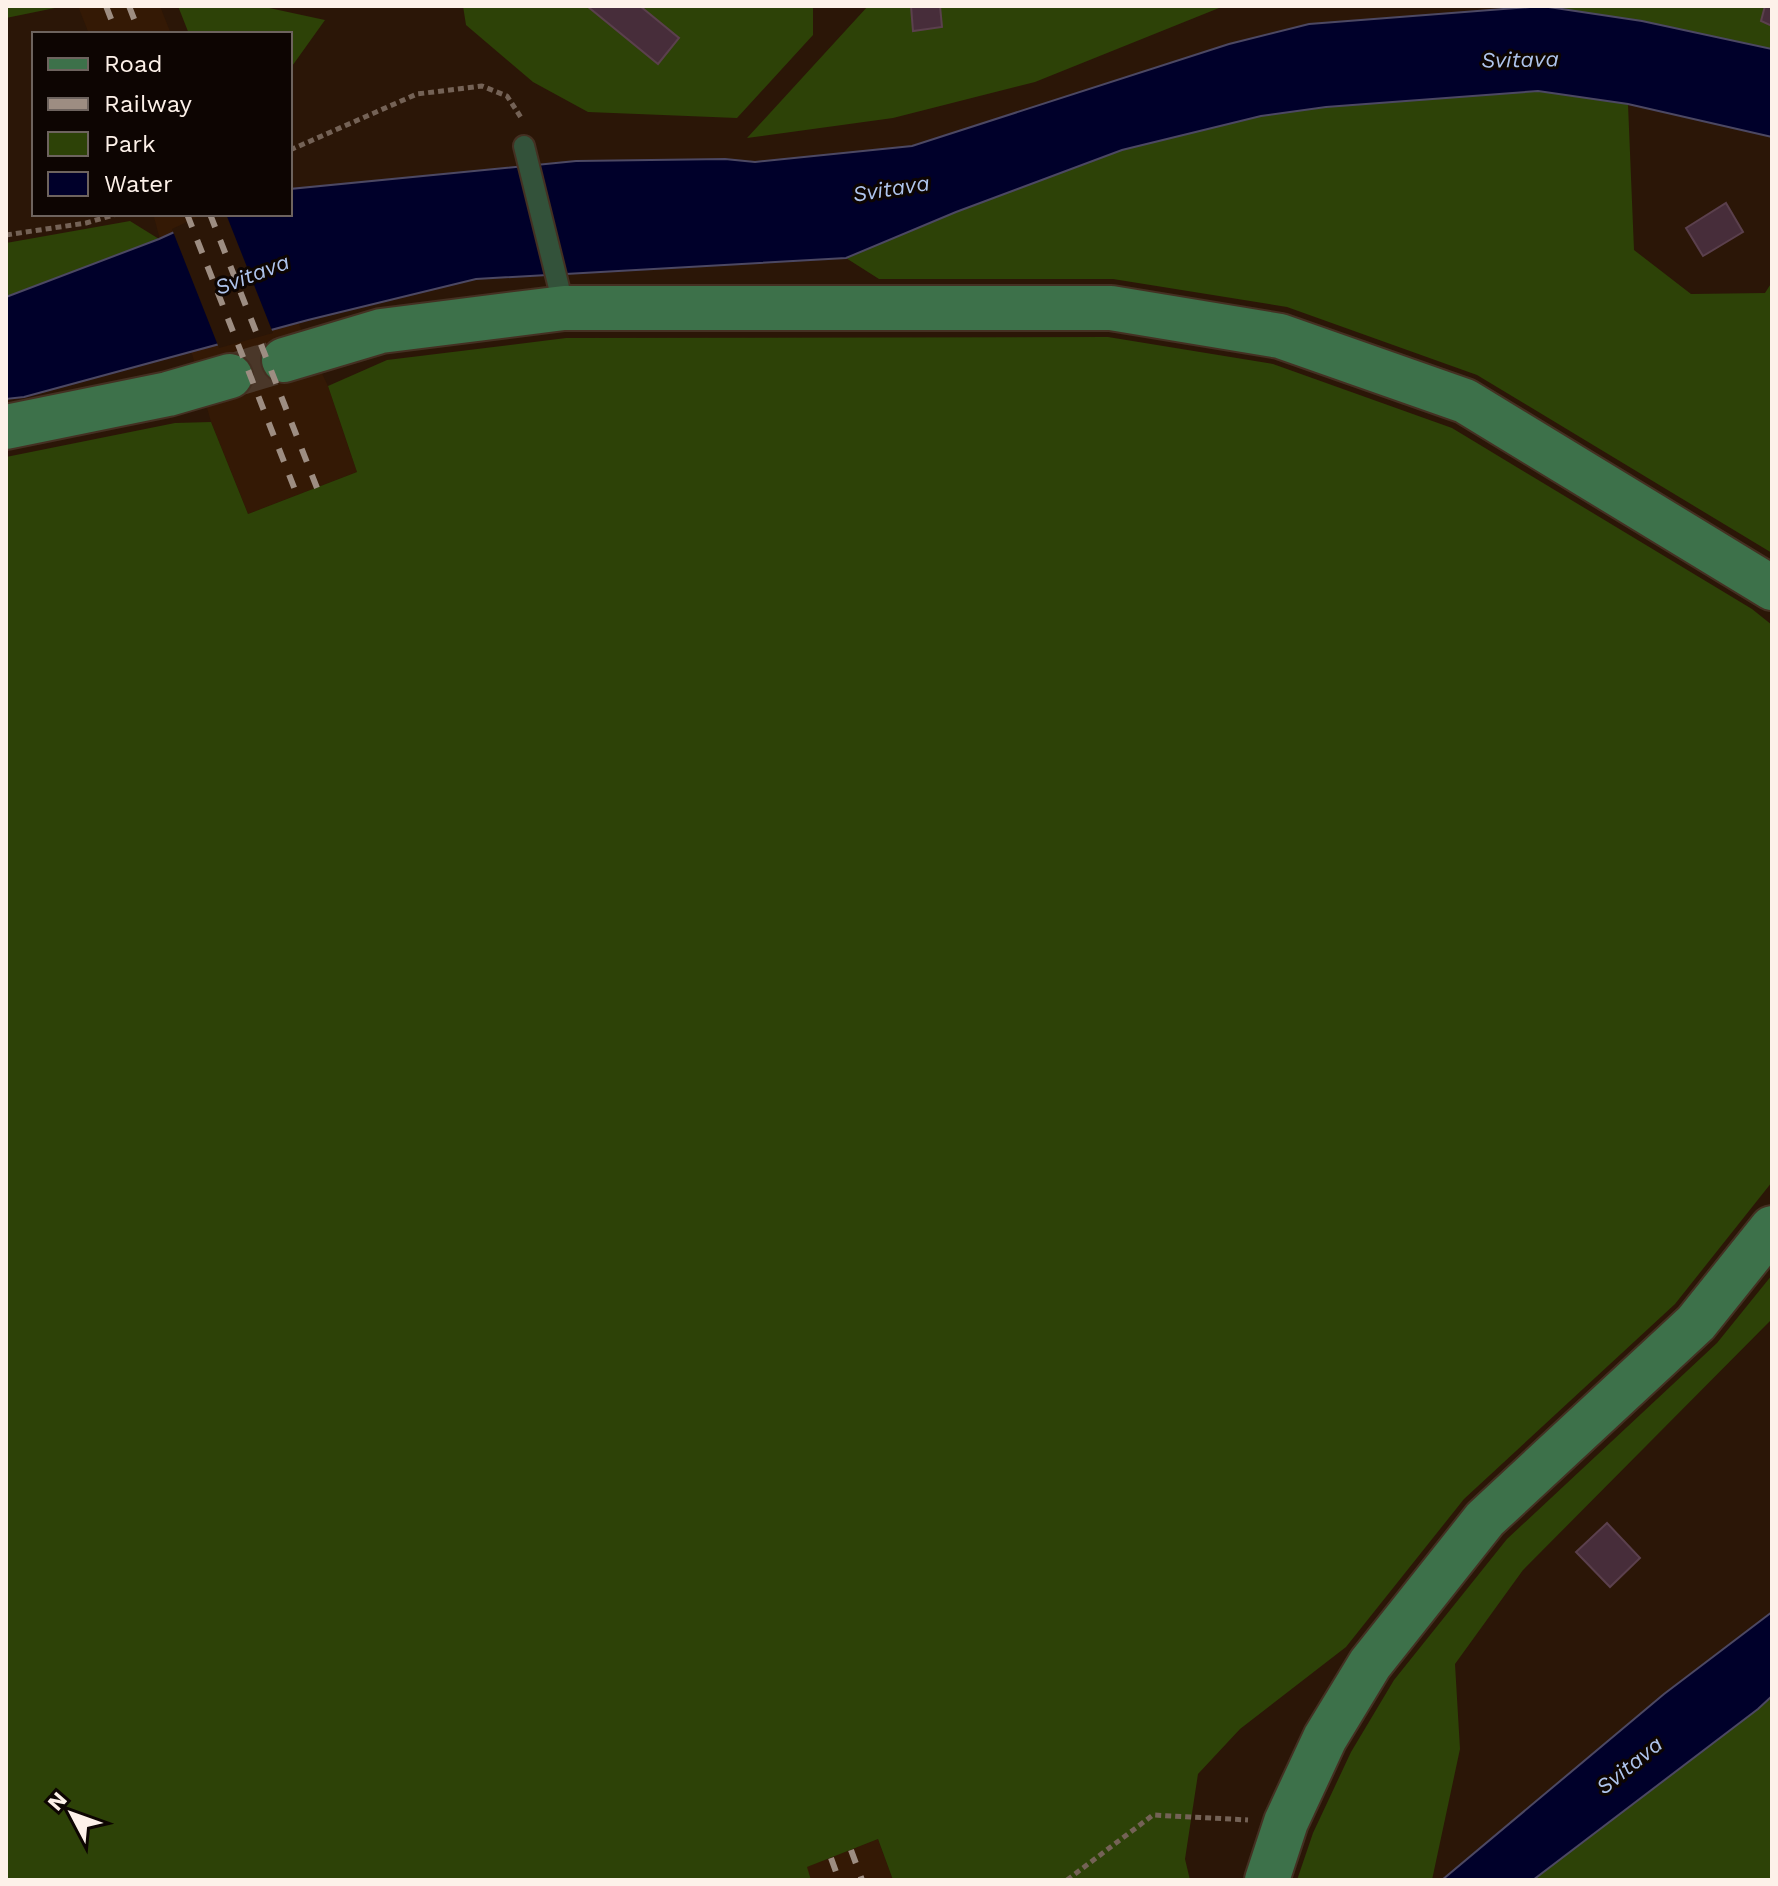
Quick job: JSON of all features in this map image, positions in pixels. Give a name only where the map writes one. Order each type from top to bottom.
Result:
[{"type":"street","points":[[284,360],[381,331],[564,308],[1111,308],[1280,336],[1465,401],[1772,588]]},
{"type":"street","points":[[6,427],[168,394],[230,376]]},
{"type":"street","points":[[1267,1880],[1286,1822],[1325,1738],[1370,1664],[1485,1519],[1696,1323],[1772,1228]]},
{"type":"lane","points":[[524,146],[564,308]]},
{"type":"path","points":[[292,149],[417,94],[482,86],[507,96],[522,117],[524,146]]},
{"type":"path","points":[[6,235],[86,223],[110,216]]},
{"type":"path","points":[[1067,1880],[1153,1815],[1286,1822]]},
{"type":"shaded area","points":[[78,6],[160,6],[170,32],[88,32]]},
{"type":"shaded area","points":[[154,216],[248,216],[328,386],[357,472],[248,514],[211,422]]},
{"type":"shaded area","points":[[878,1839],[893,1880],[811,1880],[806,1867]]},
{"type":"green space","points":[[6,6],[54,6],[55,8],[6,18]]},
{"type":"green space","points":[[178,6],[260,6],[325,20],[292,66],[292,32],[188,32]]},
{"type":"green space","points":[[463,6],[813,6],[813,35],[737,118],[588,112],[533,82],[466,25]]},
{"type":"green space","points":[[868,6],[1224,6],[1035,82],[893,118],[747,138]]},
{"type":"green space","points":[[1542,6],[1772,6],[1772,49],[1642,21]]},
{"type":"green space","points":[[1538,91],[1628,104],[1634,250],[1691,294],[1765,293],[1772,282],[1772,553],[1477,375],[1287,307],[1113,279],[879,279],[846,258],[956,212],[1122,150],[1261,116],[1326,107]]},
{"type":"green space","points":[[130,221],[159,239],[6,297],[6,243]]},
{"type":"green space","points":[[1108,337],[1273,364],[1452,428],[1752,609],[1772,625],[1772,1182],[1675,1304],[1464,1499],[1346,1647],[1240,1729],[1198,1774],[1185,1859],[1190,1880],[893,1880],[878,1839],[807,1867],[811,1880],[6,1880],[6,457],[175,423],[211,422],[248,514],[357,472],[328,386],[387,360],[566,338]]},
{"type":"green space","points":[[1772,1275],[1772,1319],[1523,1570],[1455,1664],[1460,1749],[1432,1880],[1297,1880],[1313,1833],[1351,1752],[1394,1680],[1507,1539],[1717,1343]]},
{"type":"green space","points":[[1772,1696],[1772,1880],[1533,1880],[1758,1709]]},
{"type":"water","name":"Svitava","points":[[1542,6],[1642,21],[1772,49],[1772,137],[1628,104],[1538,91],[1326,107],[1261,116],[1122,150],[956,212],[846,258],[476,279],[308,320],[24,397],[6,399],[6,297],[159,239],[210,216],[292,216],[292,189],[576,161],[725,159],[755,162],[912,146],[1229,44],[1309,24]]},
{"type":"water","name":"Svitava","points":[[1772,1612],[1772,1696],[1758,1709],[1533,1880],[1442,1880],[1664,1694]]},
{"type":"pier","points":[[200,216],[227,216],[273,333],[219,348],[172,229]]},
{"type":"building","points":[[587,6],[640,6],[679,38],[658,64]]},
{"type":"building","points":[[911,6],[940,6],[942,27],[913,31]]},
{"type":"building","points":[[1765,6],[1772,6],[1772,26],[1761,21]]},
{"type":"building","points":[[1726,203],[1743,232],[1703,256],[1686,228]]},
{"type":"building","points":[[1607,1523],[1640,1558],[1610,1587],[1576,1552]]},
{"type":"tunnel","points":[[230,376],[284,360]]},
{"type":"railway","points":[[106,6],[116,32]]},
{"type":"railway","points":[[129,6],[139,32]]},
{"type":"railway","points":[[188,216],[297,495]]},
{"type":"railway","points":[[211,216],[317,488]]},
{"type":"railway","points":[[851,1850],[862,1880]]},
{"type":"railway","points":[[831,1858],[839,1880]]}]
